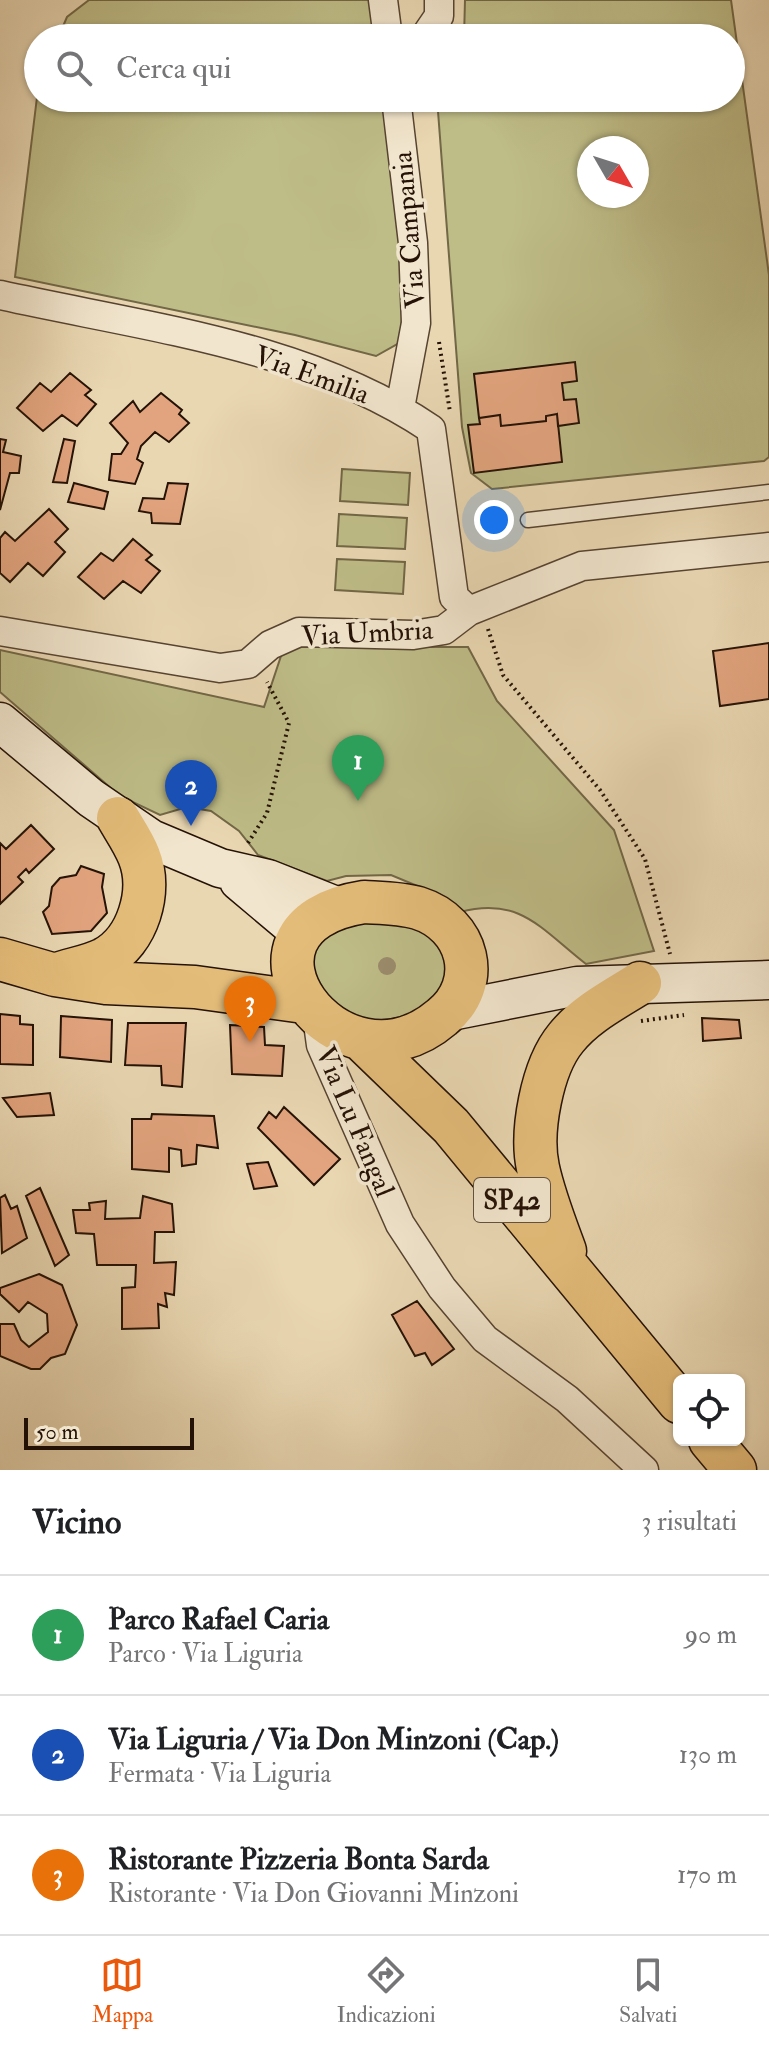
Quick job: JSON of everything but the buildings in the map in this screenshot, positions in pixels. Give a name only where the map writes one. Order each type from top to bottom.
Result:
[{"type":"main road","points":[[55,975],[103,959],[118,949],[136,927],[145,890],[140,858],[118,818]]},
{"type":"main road","points":[[195,987],[241,979],[296,945],[320,916],[336,906],[364,902],[420,909],[448,928],[463,949],[469,965],[466,987],[439,1020],[390,1041],[361,1039],[342,1033],[310,1009],[296,990],[296,945]]},
{"type":"main road","points":[[0,959],[55,975],[106,983],[195,987],[310,1009]]},
{"type":"main road","points":[[573,1274],[537,1165],[538,1113],[545,1076],[565,1039],[590,1015],[640,983]]},
{"type":"main road","name":"SP42","points":[[439,1020],[428,1060],[451,1126]]},
{"type":"main road","name":"SP42","points":[[361,1039],[451,1126],[673,1395]]},
{"type":"main road","points":[[715,1446],[735,1470]]},
{"type":"street","points":[[383,0],[386,24]]},
{"type":"street","points":[[434,24],[439,16],[439,0]]},
{"type":"street","name":"Via Campania","points":[[398,112],[413,243],[416,323],[400,408]]},
{"type":"street","name":"Via Emilia","points":[[0,295],[266,354],[342,379],[400,408],[431,429],[454,597],[477,617]]},
{"type":"street","name":"Via Umbria","points":[[0,631],[220,668],[248,664],[270,645],[299,632],[413,635],[444,630],[582,566],[769,547]]},
{"type":"street","points":[[0,722],[118,818],[151,839],[232,859],[268,879],[336,906]]},
{"type":"street","points":[[232,859],[296,945]]},
{"type":"street","points":[[469,965],[517,980],[577,986],[769,980]]},
{"type":"street","points":[[439,1020],[577,986]]},
{"type":"street","name":"Via Lu Fangal","points":[[310,1009],[321,1045],[400,1224],[442,1288],[485,1339],[567,1399],[644,1470]]},
{"type":"lane","points":[[528,520],[769,492]]},
{"type":"path","points":[[438,332],[452,425]]},
{"type":"path","points":[[477,617],[503,675],[600,790],[645,859],[671,955],[685,954]]},
{"type":"path","points":[[232,859],[267,813],[289,723],[271,686]]},
{"type":"shaded area","points":[[89,0],[372,0],[375,24],[64,24],[67,17]]},
{"type":"shaded area","points":[[465,0],[731,0],[734,24],[464,24]]},
{"type":"shaded area","points":[[745,101],[769,275],[769,457],[764,461],[492,489],[471,473],[462,427],[438,112],[745,112]]},
{"type":"shaded area","points":[[35,112],[385,112],[402,253],[402,314],[399,343],[376,356],[295,335],[15,277]]},
{"type":"shaded area","points":[[342,469],[410,473],[408,505],[340,501]]},
{"type":"shaded area","points":[[339,514],[407,518],[405,549],[337,546]]},
{"type":"shaded area","points":[[337,559],[405,562],[403,594],[335,590]]},
{"type":"shaded area","points":[[284,647],[468,647],[497,701],[614,830],[654,951],[586,964],[542,928],[514,912],[481,908],[460,912],[427,890],[391,875],[346,876],[327,881],[258,855],[239,831],[211,811],[187,807],[160,815],[120,796],[0,692],[0,650],[264,707]]},
{"type":"shaded area","points":[[385,919],[419,930],[446,951],[448,975],[443,988],[431,1009],[377,1023],[337,1012],[313,982],[314,953],[319,941],[326,934],[345,926]]},
{"type":"place","name":"Parco Rafael Caria","points":[[358,801]]},
{"type":"place","name":"Via Liguria / Via Don Minzoni (Cap.)","points":[[191,826]]},
{"type":"place","name":"Ristorante Pizzeria Bonta Sarda","points":[[250,1042]]}]
